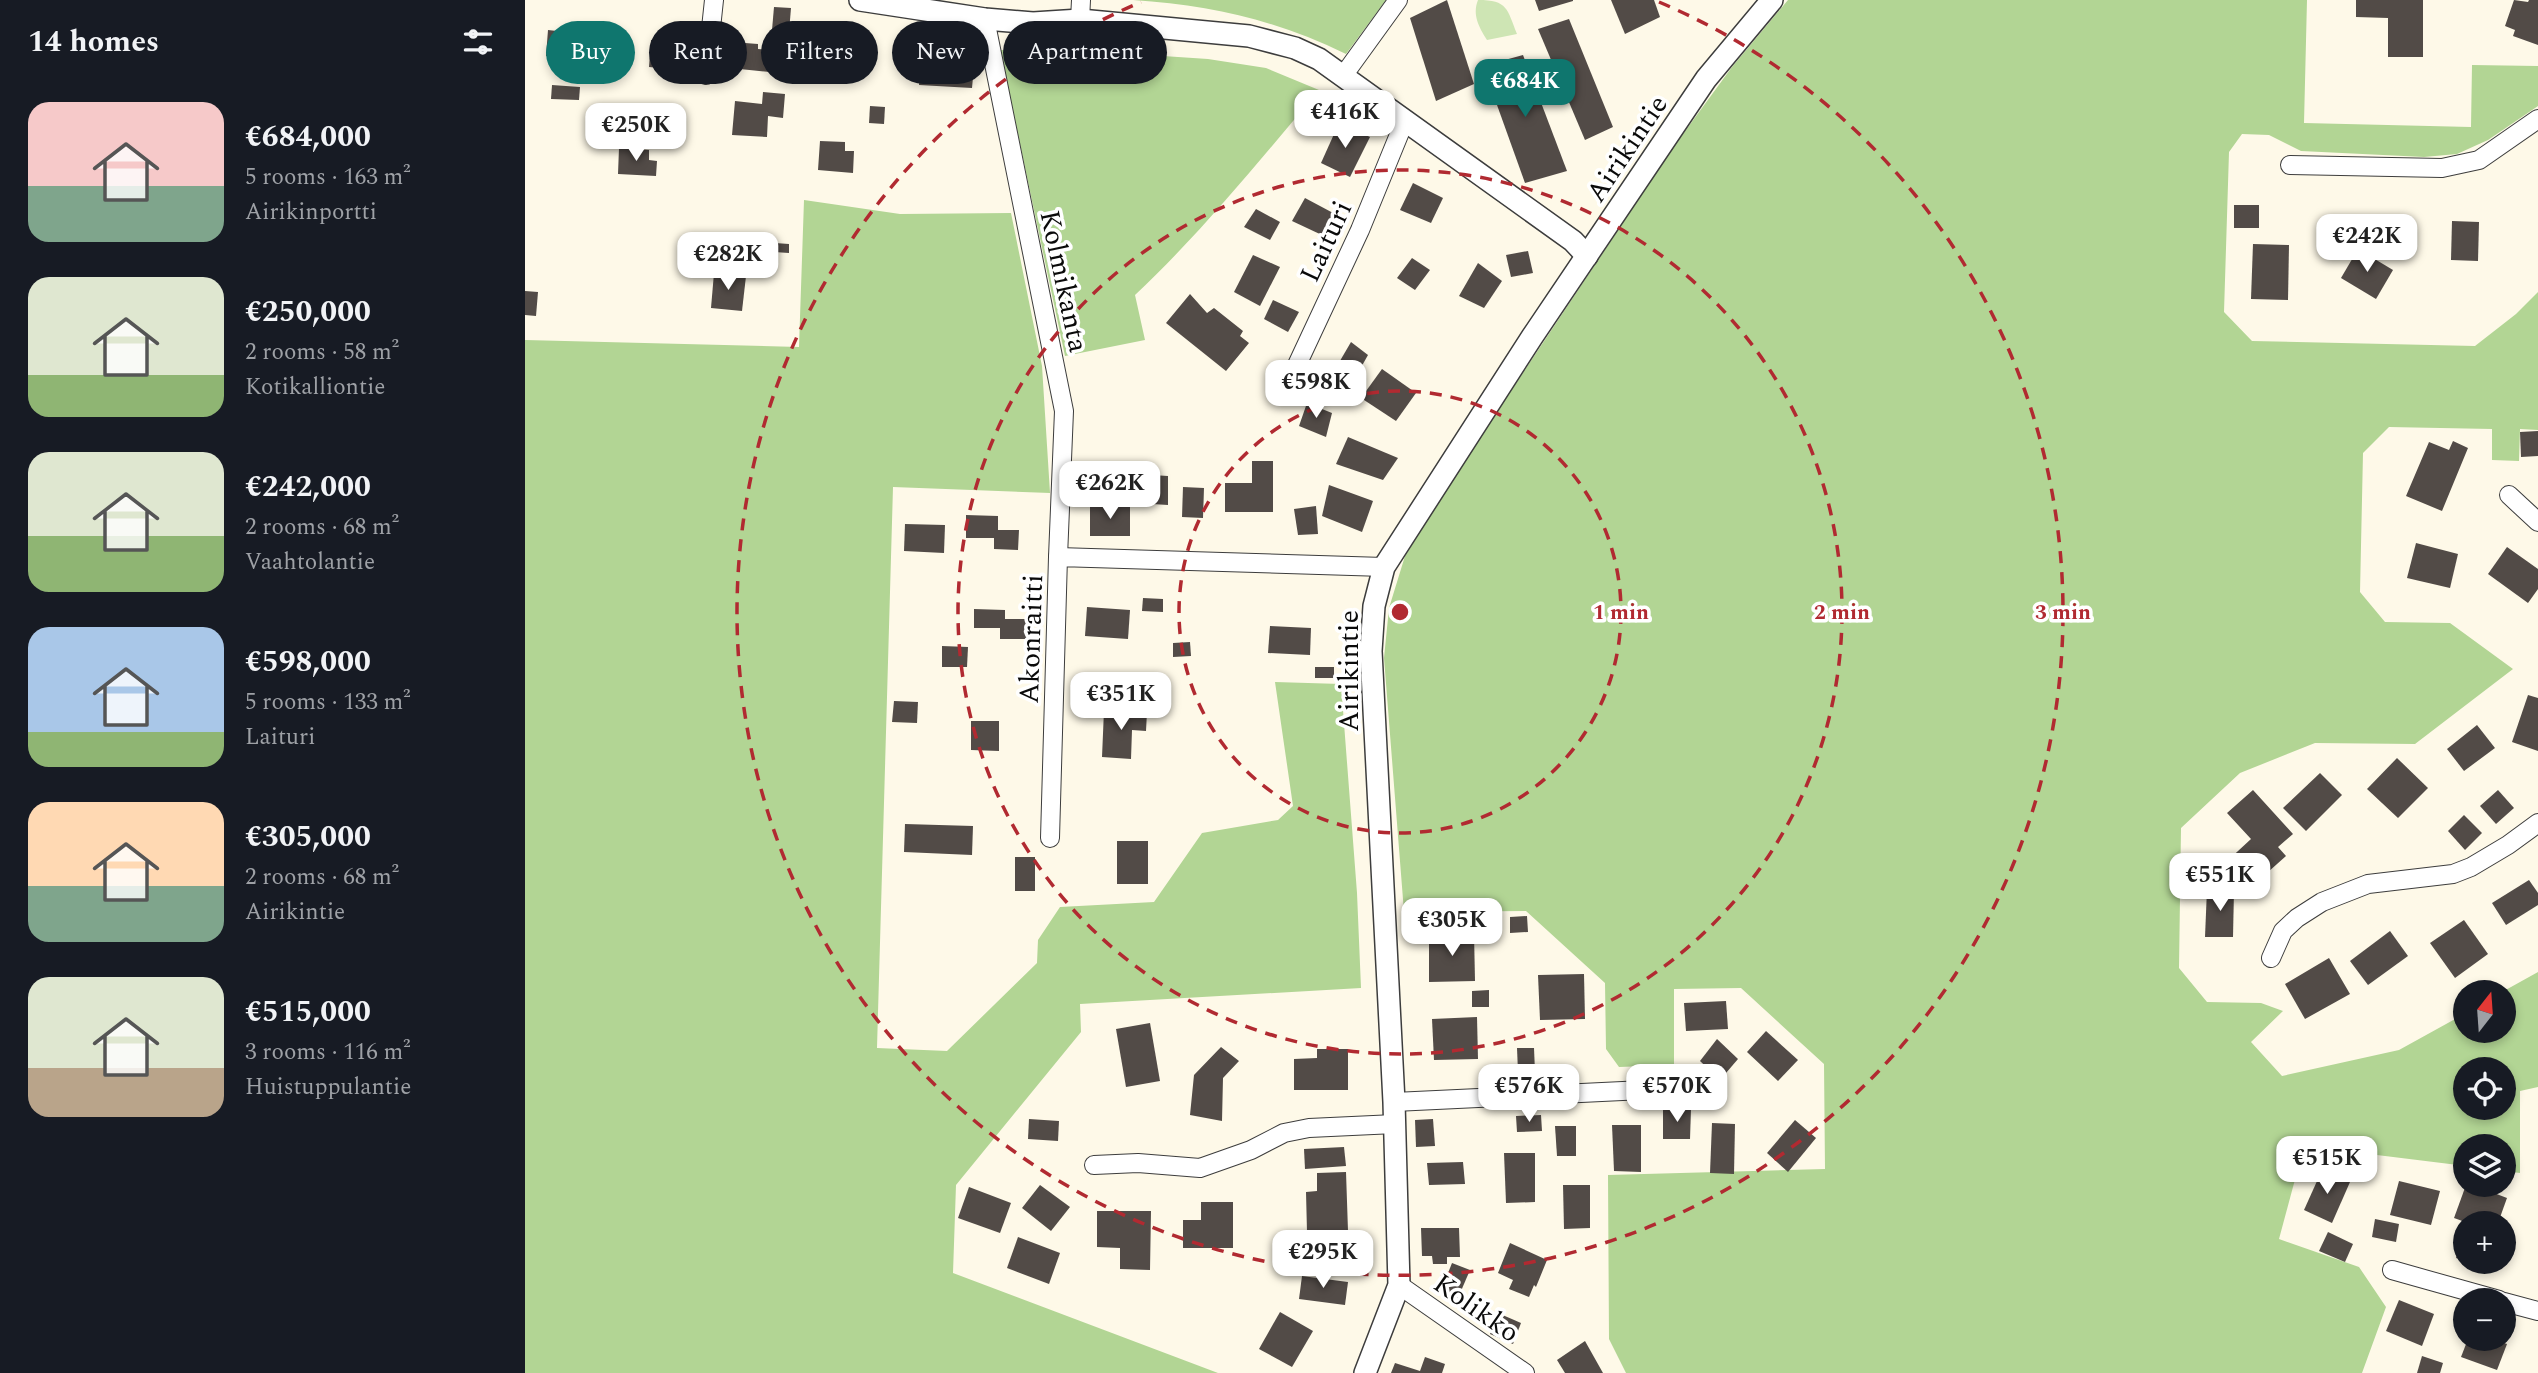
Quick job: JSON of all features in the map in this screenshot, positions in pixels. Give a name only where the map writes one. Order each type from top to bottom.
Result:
[{"type":"street","points":[[711,21],[713,0]]},
{"type":"street","points":[[860,0],[985,19],[1033,23],[1081,10],[1249,36],[1295,48],[1319,59],[1405,120],[1573,241],[1587,256]]},
{"type":"street","points":[[1343,76],[1398,0]]},
{"type":"street","name":"Airikintie","points":[[1365,1373],[1399,1285],[1395,1113],[1371,651],[1374,606],[1384,567],[1532,337],[1706,79],[1772,0]]},
{"type":"street","name":"Kolmikanta","points":[[985,19],[1064,411],[1058,557]]},
{"type":"street","points":[[2290,166],[2442,168],[2479,160],[2538,119]]},
{"type":"street","name":"Laituri","points":[[1289,382],[1360,230],[1405,120]]},
{"type":"street","points":[[2509,495],[2538,522]]},
{"type":"street","name":"Akonraitti","points":[[1050,838],[1058,557],[1384,567]]},
{"type":"street","points":[[2271,958],[2283,931],[2322,902],[2368,884],[2453,874],[2471,867],[2508,845],[2538,823]]},
{"type":"street","points":[[1094,1165],[1137,1163],[1200,1168],[1251,1150],[1284,1133],[1395,1113],[1685,1088]]},
{"type":"street","points":[[2392,1270],[2456,1288]]},
{"type":"street","name":"Kolikko","points":[[1399,1285],[1525,1373]]},
{"type":"street","points":[[2516,1305],[2538,1311]]},
{"type":"green space","points":[[1133,0],[1386,0],[1346,54],[1294,32],[1243,16],[1162,2]]},
{"type":"green space","points":[[1478,0],[1501,4],[1511,18],[1517,34],[1487,40],[1476,16]]},
{"type":"green space","points":[[1788,0],[2307,0],[2304,123],[2471,127],[2472,65],[2538,66],[2538,106],[2488,140],[2457,154],[2424,157],[2301,151],[2269,135],[2242,134],[2229,152],[2224,312],[2252,341],[2475,346],[2516,314],[2538,292],[2538,430],[2520,429],[2519,461],[2492,460],[2492,429],[2389,427],[2363,453],[2360,592],[2385,622],[2450,623],[2513,669],[2415,744],[2315,743],[2240,773],[2181,828],[2179,968],[2207,1002],[2261,1003],[2283,1011],[2251,1042],[2282,1076],[2399,1050],[2453,1020],[2453,1043],[2517,1043],[2517,984],[2538,972],[2538,1087],[2520,1091],[2520,1173],[2516,1172],[2516,1134],[2453,1134],[2453,1164],[2304,1146],[2279,1239],[2359,1267],[2386,1307],[2362,1373],[1626,1373],[1609,1339],[1608,1175],[1825,1169],[1824,1064],[1741,988],[1674,989],[1674,1065],[1619,1067],[1606,1049],[1605,983],[1526,911],[1404,912],[1384,658],[1389,608],[1405,556],[1469,454],[1672,149],[1732,67]]},
{"type":"green space","points":[[1167,56],[1208,59],[1266,68],[1319,90],[1207,221],[1135,295],[1145,340],[1065,356],[1007,84],[1167,84]]},
{"type":"green space","points":[[804,200],[900,214],[1011,213],[1042,366],[1050,493],[893,487],[877,1048],[947,1051],[1037,963],[1038,940],[1060,907],[1154,902],[1202,833],[1278,820],[1293,806],[1275,682],[1341,684],[1357,893],[1361,988],[1080,1004],[1081,1032],[956,1185],[953,1273],[1218,1373],[525,1373],[525,340],[799,347]]},
{"type":"building","points":[[1447,0],[1474,84],[1436,101],[1410,18]]},
{"type":"building","points":[[1535,0],[1573,0],[1573,1],[1539,11]]},
{"type":"building","points":[[1611,0],[1654,0],[1660,17],[1625,34]]},
{"type":"building","points":[[2356,0],[2423,0],[2423,57],[2388,57],[2388,18],[2356,17]]},
{"type":"building","points":[[2514,0],[2538,0],[2538,45],[2513,36],[2515,30],[2505,26]]},
{"type":"building","points":[[774,7],[791,8],[790,21],[773,21]]},
{"type":"building","points":[[1569,19],[1613,127],[1585,140],[1538,29]]},
{"type":"building","points":[[747,43],[758,44],[758,49],[761,49],[761,71],[747,70]]},
{"type":"building","points":[[1523,55],[1567,171],[1525,183],[1483,66]]},
{"type":"building","points":[[919,84],[972,84],[972,88]]},
{"type":"building","points":[[552,85],[580,87],[579,100],[551,99]]},
{"type":"building","points":[[763,92],[785,94],[783,118],[768,116],[767,137],[732,135],[735,101],[762,104]]},
{"type":"building","points":[[870,106],[885,107],[884,124],[869,123]]},
{"type":"building","points":[[1339,123],[1370,137],[1350,177],[1321,163]]},
{"type":"building","points":[[820,141],[845,142],[845,151],[854,151],[853,173],[818,170]]},
{"type":"building","points":[[619,148],[649,150],[649,160],[657,161],[656,176],[618,174]]},
{"type":"building","points":[[1413,183],[1443,198],[1431,223],[1400,210]]},
{"type":"building","points":[[1305,198],[1335,214],[1324,236],[1292,221]]},
{"type":"building","points":[[2234,205],[2259,205],[2259,228],[2234,228]]},
{"type":"building","points":[[1256,209],[1280,222],[1270,240],[1244,227]]},
{"type":"building","points":[[2452,221],[2479,222],[2478,261],[2451,260]]},
{"type":"building","points":[[775,243],[789,244],[789,253],[774,252]]},
{"type":"building","points":[[2253,244],[2289,245],[2288,300],[2251,299]]},
{"type":"building","points":[[2358,249],[2393,270],[2376,299],[2341,278]]},
{"type":"building","points":[[1528,251],[1533,273],[1511,277],[1506,255]]},
{"type":"building","points":[[1253,255],[1280,267],[1260,306],[1234,292]]},
{"type":"building","points":[[1412,258],[1430,270],[1415,290],[1397,278]]},
{"type":"building","points":[[1478,263],[1502,281],[1484,308],[1459,296]]},
{"type":"building","points":[[714,273],[746,276],[742,311],[711,308]]},
{"type":"building","points":[[525,291],[538,292],[536,316],[525,315]]},
{"type":"building","points":[[1190,294],[1207,313],[1214,308],[1243,331],[1240,336],[1249,343],[1226,371],[1166,323]]},
{"type":"building","points":[[1273,300],[1299,312],[1288,332],[1264,319]]},
{"type":"building","points":[[1351,342],[1368,355],[1355,378],[1337,366]]},
{"type":"building","points":[[1382,369],[1416,393],[1396,421],[1361,398]]},
{"type":"building","points":[[1307,403],[1332,413],[1326,437],[1299,426]]},
{"type":"building","points":[[2538,431],[2538,456],[2521,457],[2520,432]]},
{"type":"building","points":[[1348,437],[1398,458],[1383,480],[1336,464]]},
{"type":"building","points":[[2453,441],[2468,448],[2442,511],[2406,496],[2429,442],[2449,450]]},
{"type":"building","points":[[1252,461],[1273,461],[1273,512],[1225,512],[1225,483],[1252,483]]},
{"type":"building","points":[[1152,475],[1168,476],[1168,505],[1152,504]]},
{"type":"building","points":[[1329,485],[1373,501],[1362,532],[1322,516]]},
{"type":"building","points":[[1183,487],[1204,488],[1203,518],[1182,517]]},
{"type":"building","points":[[1090,506],[1130,506],[1130,536],[1090,536]]},
{"type":"building","points":[[1316,506],[1318,534],[1298,535],[1294,509]]},
{"type":"building","points":[[966,515],[998,516],[998,530],[1019,530],[1018,550],[994,549],[994,538],[966,538]]},
{"type":"building","points":[[905,524],[945,525],[944,553],[904,551]]},
{"type":"building","points":[[2416,543],[2458,554],[2450,588],[2407,578]]},
{"type":"building","points":[[2507,547],[2538,569],[2538,589],[2528,603],[2488,574]]},
{"type":"building","points":[[1143,598],[1163,599],[1163,612],[1142,611]]},
{"type":"building","points":[[1087,607],[1130,610],[1128,639],[1085,636]]},
{"type":"building","points":[[974,609],[1005,610],[1005,619],[1030,619],[1030,639],[1000,639],[1000,628],[974,628]]},
{"type":"building","points":[[1270,626],[1311,628],[1310,655],[1268,653]]},
{"type":"building","points":[[1190,642],[1191,656],[1173,657],[1173,643]]},
{"type":"building","points":[[942,646],[968,647],[967,667],[942,667]]},
{"type":"building","points":[[1315,667],[1334,667],[1334,678],[1315,678]]},
{"type":"building","points":[[2528,695],[2538,698],[2538,751],[2512,742]]},
{"type":"building","points":[[894,701],[918,702],[917,723],[892,722]]},
{"type":"building","points":[[1104,710],[1147,712],[1146,731],[1132,730],[1131,759],[1102,757]]},
{"type":"building","points":[[971,721],[999,721],[999,751],[971,750]]},
{"type":"building","points":[[2477,725],[2495,748],[2464,771],[2447,749]]},
{"type":"building","points":[[2397,758],[2428,788],[2398,818],[2367,789]]},
{"type":"building","points":[[2320,773],[2342,795],[2306,831],[2283,808]]},
{"type":"building","points":[[2253,790],[2293,834],[2278,847],[2286,856],[2249,889],[2225,863],[2251,839],[2227,813]]},
{"type":"building","points":[[2498,790],[2514,808],[2496,824],[2480,806]]},
{"type":"building","points":[[2464,815],[2482,833],[2465,850],[2448,831]]},
{"type":"building","points":[[905,824],[973,826],[972,855],[904,852]]},
{"type":"building","points":[[1117,841],[1148,841],[1148,884],[1117,884]]},
{"type":"building","points":[[1015,857],[1035,857],[1035,891],[1015,891]]},
{"type":"building","points":[[2529,880],[2538,893],[2538,905],[2506,925],[2492,903]]},
{"type":"building","points":[[2207,889],[2234,890],[2233,937],[2205,937]]},
{"type":"building","points":[[1527,916],[1528,932],[1510,933],[1510,917]]},
{"type":"building","points":[[2464,920],[2488,954],[2455,978],[2430,943]]},
{"type":"building","points":[[2390,931],[2408,956],[2368,985],[2350,961]]},
{"type":"building","points":[[1474,933],[1475,981],[1429,982],[1429,934]]},
{"type":"building","points":[[2329,958],[2350,994],[2305,1019],[2285,984]]},
{"type":"building","points":[[1584,974],[1585,1019],[1540,1020],[1538,975]]},
{"type":"building","points":[[1489,990],[1489,1007],[1472,1007],[1472,991]]},
{"type":"building","points":[[1726,1001],[1728,1029],[1686,1031],[1684,1003]]},
{"type":"building","points":[[1477,1017],[1478,1059],[1434,1060],[1432,1019]]},
{"type":"building","points":[[1150,1023],[1160,1081],[1126,1087],[1116,1029]]},
{"type":"building","points":[[1766,1031],[1798,1060],[1778,1081],[1747,1052]]},
{"type":"building","points":[[1717,1039],[1738,1059],[1720,1080],[1700,1061]]},
{"type":"building","points":[[1221,1047],[1239,1061],[1223,1078],[1222,1121],[1190,1115],[1194,1075]]},
{"type":"building","points":[[1517,1048],[1534,1048],[1535,1072],[1518,1072]]},
{"type":"building","points":[[1317,1049],[1348,1049],[1348,1090],[1294,1090],[1294,1059],[1317,1058]]},
{"type":"building","points":[[1663,1109],[1691,1109],[1690,1139],[1663,1139]]},
{"type":"building","points":[[1541,1115],[1542,1131],[1517,1132],[1516,1116]]},
{"type":"building","points":[[1029,1119],[1059,1121],[1058,1141],[1028,1139]]},
{"type":"building","points":[[1433,1119],[1435,1146],[1416,1147],[1415,1120]]},
{"type":"building","points":[[1795,1120],[1816,1138],[1788,1172],[1767,1153]]},
{"type":"building","points":[[1712,1123],[1735,1124],[1734,1174],[1710,1173]]},
{"type":"building","points":[[1612,1125],[1641,1125],[1641,1172],[1614,1171]]},
{"type":"building","points":[[1555,1126],[1576,1126],[1576,1156],[1557,1156]]},
{"type":"building","points":[[1344,1147],[1346,1166],[1305,1169],[1304,1149]]},
{"type":"building","points":[[1504,1153],[1535,1153],[1535,1202],[1506,1203]]},
{"type":"building","points":[[1463,1162],[1465,1184],[1429,1185],[1427,1163]]},
{"type":"building","points":[[2322,1170],[2350,1182],[2332,1223],[2304,1210]]},
{"type":"building","points":[[1346,1172],[1348,1231],[1307,1232],[1306,1192],[1317,1191],[1317,1173]]},
{"type":"building","points":[[2399,1181],[2440,1191],[2431,1225],[2390,1215]]},
{"type":"building","points":[[1040,1185],[1070,1207],[1051,1231],[1022,1208]]},
{"type":"building","points":[[1563,1185],[1590,1185],[1590,1228],[1564,1229]]},
{"type":"building","points":[[969,1187],[1011,1203],[1000,1233],[958,1218]]},
{"type":"building","points":[[2462,1197],[2507,1198],[2502,1211],[2457,1211]]},
{"type":"building","points":[[1201,1202],[1233,1202],[1233,1248],[1183,1248],[1183,1220],[1201,1220]]},
{"type":"building","points":[[1097,1211],[1151,1211],[1150,1270],[1120,1269],[1120,1248],[1097,1247]]},
{"type":"building","points":[[2375,1219],[2399,1224],[2396,1242],[2372,1237]]},
{"type":"building","points":[[1421,1228],[1459,1228],[1460,1257],[1447,1257],[1447,1264],[1433,1264],[1432,1256],[1422,1256]]},
{"type":"building","points":[[2328,1232],[2353,1244],[2345,1262],[2319,1251]]},
{"type":"building","points":[[1018,1237],[1060,1253],[1049,1284],[1007,1268]]},
{"type":"building","points":[[1510,1243],[1547,1260],[1529,1297],[1509,1289],[1513,1280],[1498,1273]]},
{"type":"building","points":[[1452,1263],[1470,1270],[1458,1298],[1441,1291]]},
{"type":"building","points":[[1302,1276],[1348,1282],[1345,1305],[1299,1299]]},
{"type":"building","points":[[2399,1300],[2434,1314],[2422,1346],[2386,1331]]},
{"type":"building","points":[[1280,1312],[1313,1331],[1292,1367],[1259,1349]]},
{"type":"building","points":[[1498,1313],[1521,1323],[1513,1344],[1490,1334]]},
{"type":"building","points":[[1585,1341],[1603,1373],[1565,1373],[1557,1360]]},
{"type":"building","points":[[2463,1351],[2504,1351],[2497,1370],[2461,1357]]},
{"type":"building","points":[[2422,1356],[2443,1363],[2440,1373],[2417,1373]]},
{"type":"building","points":[[1425,1357],[1445,1364],[1442,1373],[1391,1373],[1395,1363],[1420,1371]]}]
